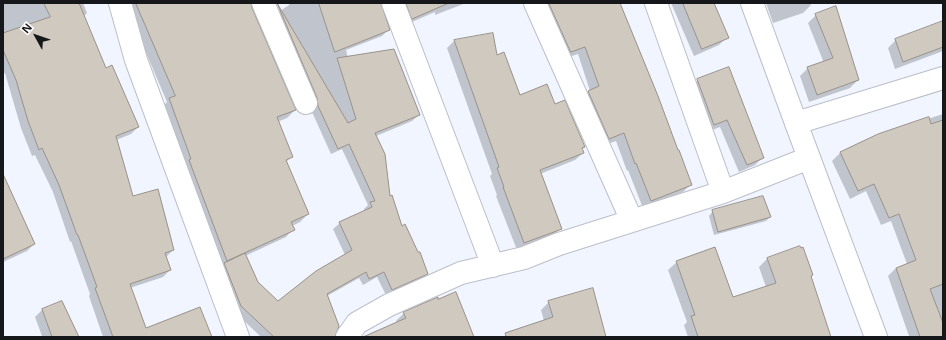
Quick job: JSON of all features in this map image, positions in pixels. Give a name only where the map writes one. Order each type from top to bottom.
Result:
[{"type":"street","points":[[120,3],[136,60],[238,337]]},
{"type":"street","points":[[262,3],[306,104]]},
{"type":"street","points":[[393,3],[493,266]]},
{"type":"street","points":[[535,3],[632,221]]},
{"type":"street","points":[[656,3],[723,192]]},
{"type":"street","points":[[752,3],[876,337]]},
{"type":"street","points":[[796,123],[943,78]]},
{"type":"street","points":[[347,337],[357,322],[389,305],[461,274],[524,258],[559,244],[723,192],[809,158]]},
{"type":"building","points":[[44,3],[79,3],[106,68],[112,65],[139,127],[116,136],[133,196],[158,189],[174,250],[165,253],[171,270],[130,284],[146,328],[200,307],[212,337],[113,337],[95,288],[97,287],[59,185],[42,148],[39,150],[28,121],[16,80],[3,50],[3,33],[50,17]]},
{"type":"building","points":[[136,3],[251,3],[296,110],[277,117],[293,157],[286,160],[309,214],[291,222],[295,230],[227,261],[189,160],[191,159],[169,98],[175,96]]},
{"type":"building","points":[[277,3],[348,123],[356,119],[337,58],[394,49],[420,115],[375,133],[385,154],[390,196],[392,195],[402,226],[405,224],[418,252],[420,252],[428,274],[392,290],[384,272],[369,279],[366,272],[327,294],[339,326],[335,337],[274,337],[241,306],[224,263],[245,253],[258,282],[278,301],[316,271],[352,250],[339,222],[372,207],[370,202],[375,201],[349,144],[338,149],[318,106],[317,98]]},
{"type":"building","points":[[319,3],[381,3],[390,30],[335,52]]},
{"type":"building","points":[[406,3],[449,3],[412,19]]},
{"type":"building","points":[[549,3],[620,3],[692,185],[651,201],[636,163],[635,164],[624,133],[609,139],[588,91],[599,86],[585,47],[571,52]]},
{"type":"building","points":[[683,3],[714,3],[729,38],[702,49]]},
{"type":"building","points":[[836,6],[859,80],[817,95],[807,67],[833,58],[815,14]]},
{"type":"building","points":[[943,21],[943,47],[903,62],[895,39]]},
{"type":"building","points":[[493,33],[497,55],[504,52],[520,95],[547,84],[555,104],[565,100],[585,147],[582,148],[584,153],[540,170],[562,229],[524,243],[503,187],[497,168],[499,167],[454,40]]},
{"type":"building","points":[[729,67],[764,158],[747,165],[727,120],[714,125],[697,79]]},
{"type":"building","points":[[929,117],[931,124],[943,120],[943,284],[930,289],[943,323],[943,337],[920,337],[896,268],[916,260],[899,214],[889,218],[874,184],[858,191],[840,152],[878,134]]},
{"type":"building","points":[[3,174],[35,244],[3,259]]},
{"type":"building","points":[[763,196],[771,217],[718,232],[712,210]]},
{"type":"building","points":[[800,246],[801,248],[803,247],[813,275],[811,276],[831,337],[698,337],[691,316],[695,315],[676,261],[715,247],[733,297],[776,283],[767,258]]},
{"type":"building","points":[[593,288],[606,337],[506,337],[505,333],[553,317],[548,301]]},
{"type":"building","points":[[456,292],[474,337],[363,337],[406,318],[403,312],[438,297],[438,299]]},
{"type":"building","points":[[62,301],[79,337],[52,337],[42,309]]}]
